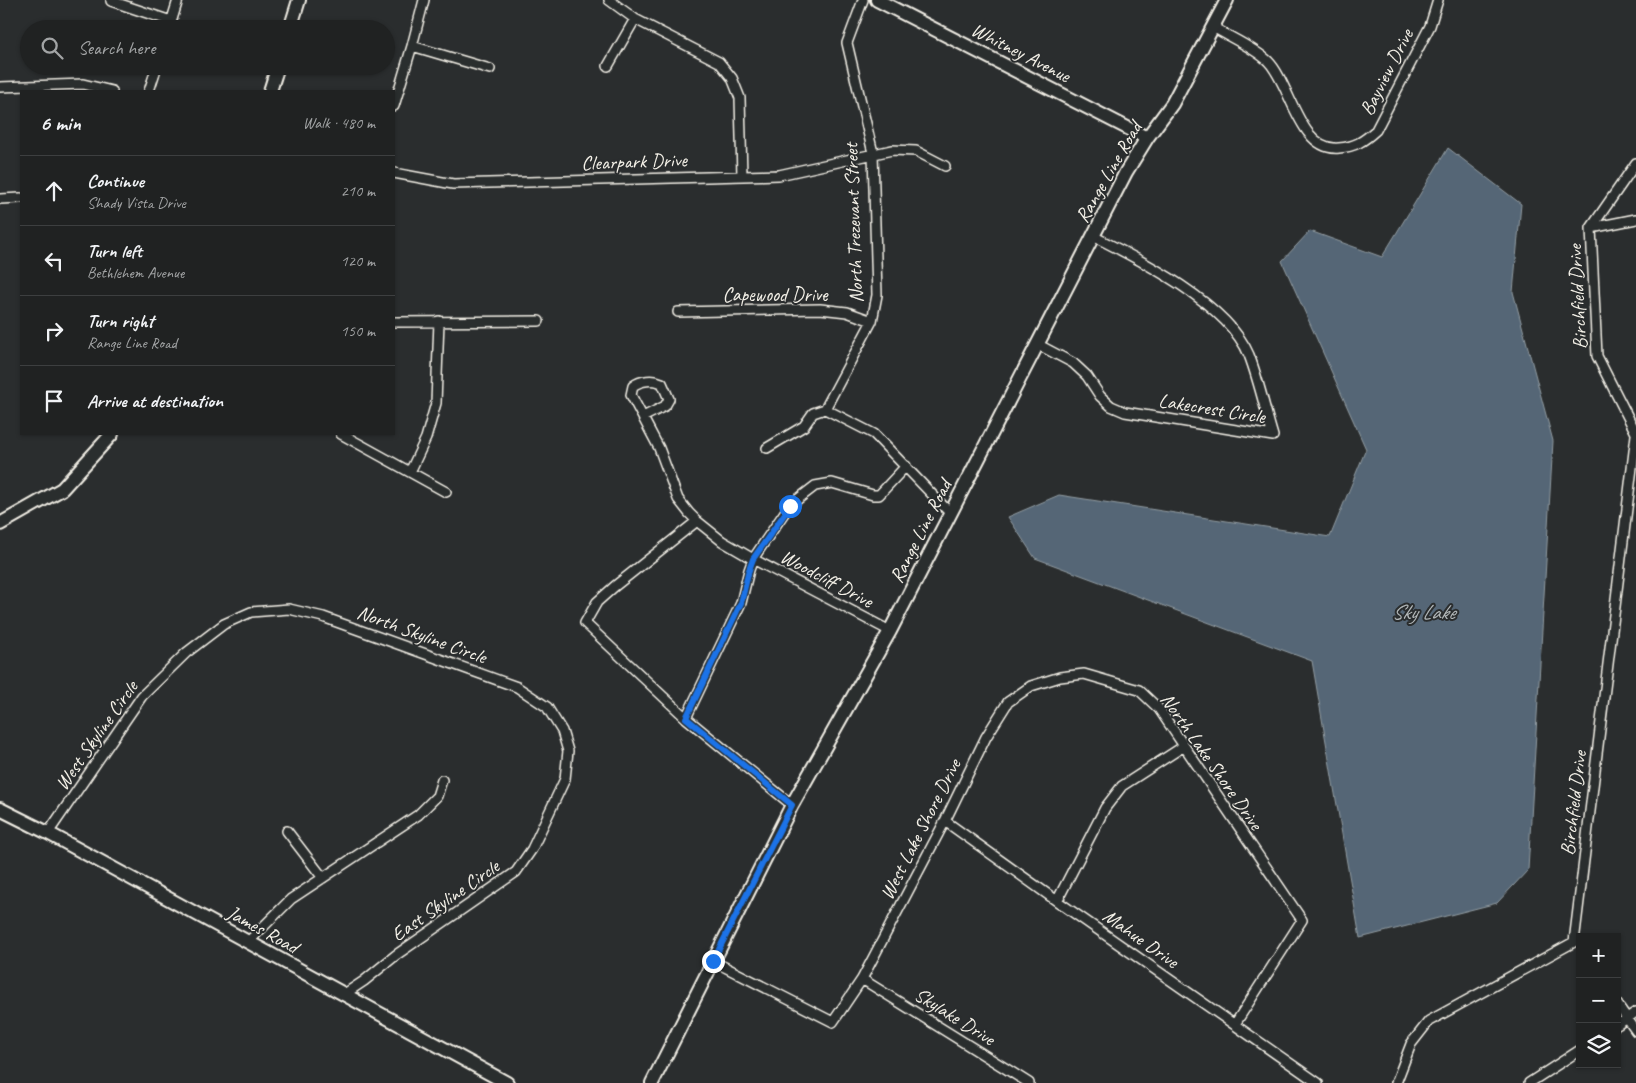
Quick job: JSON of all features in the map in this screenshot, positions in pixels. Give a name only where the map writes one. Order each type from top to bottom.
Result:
[{"type":"main road","points":[[293,20],[299,0]]},
{"type":"main road","name":"Whitney Avenue","points":[[877,0],[1147,138]]},
{"type":"main road","name":"Range Line Road","points":[[652,1083],[792,805],[890,631],[1126,172],[1147,138],[1172,104],[1227,0]]},
{"type":"main road","points":[[270,90],[275,75]]},
{"type":"main road","points":[[0,524],[62,489],[111,435]]},
{"type":"main road","name":"James Road","points":[[0,810],[48,833],[507,1083]]},
{"type":"street","points":[[172,20],[178,0]]},
{"type":"street","points":[[395,103],[424,0]]},
{"type":"street","points":[[609,0],[635,19],[720,62],[732,78],[740,98],[742,176]]},
{"type":"street","name":"North Trezevant Street","points":[[825,409],[872,321],[877,295],[873,153],[847,43],[863,0]]},
{"type":"street","name":"Bayview Drive","points":[[1213,27],[1268,61],[1278,73],[1310,136],[1321,144],[1334,149],[1350,147],[1364,141],[1376,130],[1430,26],[1438,0]]},
{"type":"street","points":[[111,1],[158,20]]},
{"type":"street","points":[[608,66],[635,19]]},
{"type":"street","points":[[412,46],[490,69]]},
{"type":"street","points":[[149,90],[154,75]]},
{"type":"street","points":[[0,88],[84,84],[108,90]]},
{"type":"street","name":"Clearpark Drive","points":[[395,173],[453,184],[779,175],[892,150],[916,150],[945,166]]},
{"type":"street","name":"Birchfield Drive","points":[[1574,942],[1636,434],[1597,356],[1591,228],[1636,163]]},
{"type":"street","points":[[0,199],[20,198]]},
{"type":"street","points":[[1591,228],[1636,219]]},
{"type":"street","name":"Lakecrest Circle","points":[[1037,344],[1073,364],[1087,376],[1100,396],[1111,406],[1124,412],[1273,436],[1249,355],[1235,331],[1218,314],[1182,287],[1137,258],[1093,236]]},
{"type":"street","name":"Capewood Drive","points":[[678,312],[820,310],[847,312],[872,321]]},
{"type":"street","points":[[410,472],[426,438],[436,403],[439,321]]},
{"type":"street","points":[[395,322],[539,321]]},
{"type":"street","name":"Woodcliff Drive","points":[[643,417],[665,406],[669,399],[662,383],[656,380],[638,382],[633,386],[631,395],[659,448],[678,499],[697,521],[722,541],[753,559],[890,631]]},
{"type":"street","points":[[767,448],[804,426],[814,413],[825,409],[874,434],[951,514]]},
{"type":"street","points":[[343,435],[446,492]]},
{"type":"street","points":[[686,718],[741,603],[753,559],[790,506],[815,486],[832,483],[879,495],[906,466]]},
{"type":"street","points":[[697,521],[597,602],[585,623],[686,718],[792,805]]},
{"type":"street","name":"North Skyline Circle","points":[[251,612],[289,609],[323,617],[517,687],[547,707],[562,731]]},
{"type":"street","name":"West Skyline Circle","points":[[48,833],[142,696],[186,653],[224,624],[251,612]]},
{"type":"street","name":"North Lake Shore Drive","points":[[1060,677],[1084,674],[1139,690],[1159,709],[1302,920],[1235,1024]]},
{"type":"street","name":"West Lake Shore Drive","points":[[713,961],[832,1022],[862,978],[986,737],[1008,702],[1031,686],[1060,677]]},
{"type":"street","name":"East Skyline Circle","points":[[342,994],[364,981],[396,955],[516,872],[532,849],[564,779],[568,751],[562,731]]},
{"type":"street","points":[[1057,902],[1105,808],[1122,786],[1184,746]]},
{"type":"street","points":[[248,942],[291,899],[418,815],[437,796],[442,780]]},
{"type":"street","name":"Mahue Drive","points":[[944,821],[1057,902],[1318,1083]]},
{"type":"street","points":[[287,831],[323,878]]},
{"type":"street","points":[[1396,1083],[1411,1044],[1428,1021],[1574,942],[1576,945]]},
{"type":"street","name":"Skylake Drive","points":[[862,978],[1029,1083]]},
{"type":"street","points":[[1621,1010],[1636,1031]]},
{"type":"street","points":[[1620,1023],[1636,1012]]},
{"type":"street","points":[[1529,1083],[1576,1053]]},
{"type":"water","name":"Sky Lake","points":[[1448,148],[1521,204],[1513,292],[1553,441],[1528,870],[1497,903],[1360,938],[1312,661],[1035,558],[1008,517],[1059,495],[1330,537],[1366,449],[1282,261],[1310,231],[1382,257]]},
{"type":"route","points":[[713,961],[792,805],[686,718],[741,603],[753,559],[790,506]]}]
